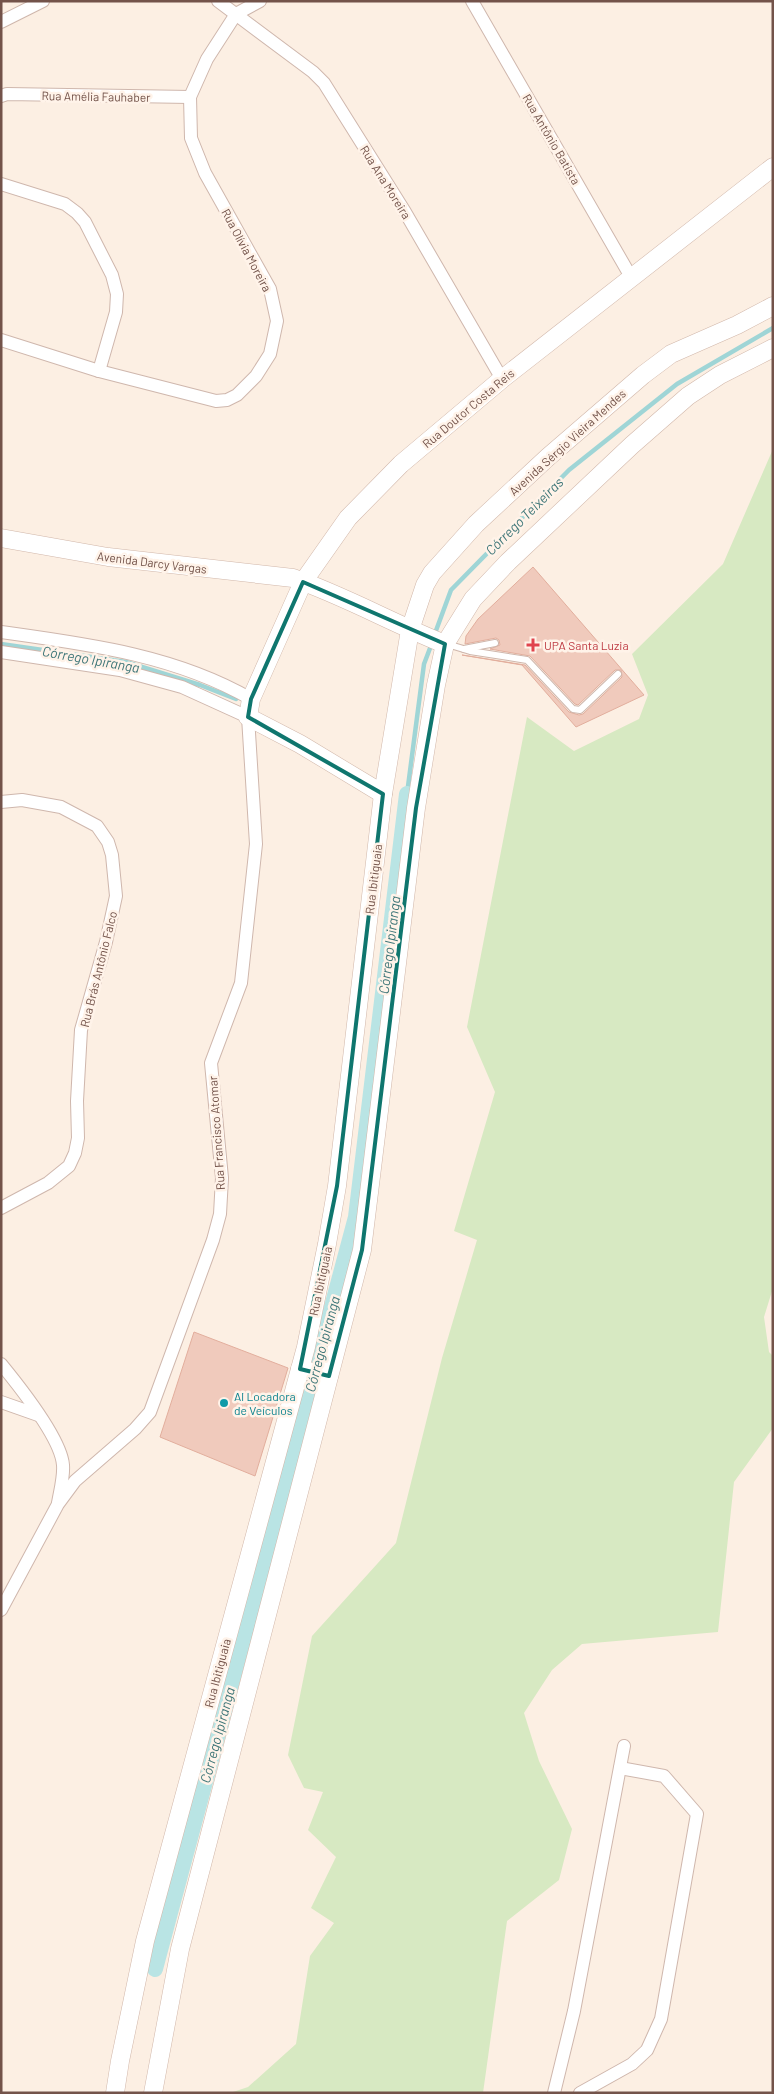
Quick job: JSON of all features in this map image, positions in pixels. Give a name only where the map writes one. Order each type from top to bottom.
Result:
[{"type":"main road","name":"Rua Doutor Costa Reis","points":[[248,717],[251,699],[303,582],[348,518],[401,464],[502,379],[773,166]]},
{"type":"main road","name":"Avenida Sérgio Vieira Mendes","points":[[415,632],[425,586],[432,573],[476,524],[548,456],[643,375],[671,354],[737,326],[773,306]]},
{"type":"main road","points":[[153,2093],[180,1949],[326,1375],[362,1250],[416,808],[442,643],[473,599],[508,562],[632,445],[688,396],[720,375],[773,348]]},
{"type":"main road","name":"Avenida Darcy Vargas","points":[[1,538],[108,557],[293,578],[318,587],[442,643]]},
{"type":"main road","name":"Rua Ibitiguaia","points":[[115,2093],[145,1941],[302,1370],[337,1186],[383,794],[415,632]]},
{"type":"main road","points":[[248,717],[300,744],[383,794]]},
{"type":"main road","points":[[302,1370],[326,1375]]},
{"type":"street","points":[[1,22],[44,1]]},
{"type":"street","name":"Rua Ana Moreira","points":[[218,1],[313,72],[324,84],[405,212],[502,379]]},
{"type":"street","name":"Rua Olívia Moreira","points":[[1,340],[99,370],[216,401],[227,400],[237,395],[256,376],[270,354],[277,322],[270,289],[205,173],[191,138],[190,97],[208,59],[236,14],[260,1]]},
{"type":"street","name":"Rua Antônio Batista","points":[[472,1],[631,277]]},
{"type":"street","name":"Rua Amélia Fauhaber","points":[[1,96],[7,94],[190,97]]},
{"type":"street","points":[[1,184],[65,204],[85,222],[112,275],[117,294],[116,312],[99,370]]},
{"type":"street","points":[[1,632],[62,640],[152,658],[202,674],[251,699]]},
{"type":"street","points":[[1,652],[120,670],[182,687],[248,717]]},
{"type":"street","name":"Rua Francisco Atomar","points":[[58,1504],[75,1481],[135,1429],[150,1412],[213,1240],[220,1214],[222,1178],[211,1063],[241,983],[245,950],[256,844],[248,717]]},
{"type":"street","name":"Rua Brás Antônio Falco","points":[[1,802],[22,800],[61,807],[97,826],[108,842],[112,855],[116,896],[106,942],[82,1030],[77,1101],[78,1138],[76,1153],[69,1166],[48,1183],[1,1208]]},
{"type":"street","points":[[1,1364],[54,1439],[64,1466],[58,1504],[1,1610]]},
{"type":"street","points":[[1,1402],[38,1415]]},
{"type":"street","points":[[554,2093],[574,2011],[624,1746]]},
{"type":"street","points":[[580,2093],[632,2064],[647,2050],[661,2019],[697,1814],[664,1776],[620,1768]]},
{"type":"lane","points":[[442,643],[464,649],[527,660],[573,708],[580,710],[618,674]]},
{"type":"lane","points":[[464,649],[495,643]]},
{"type":"highlighted area","points":[[303,582],[445,644],[416,808],[362,1250],[329,1376],[300,1369],[337,1186],[383,794],[248,717],[251,699]]},
{"type":"green space","points":[[773,449],[773,1288],[764,1317],[769,1352],[773,1356],[773,1428],[734,1482],[718,1632],[582,1644],[552,1670],[524,1713],[539,1761],[572,1829],[559,1880],[507,1921],[483,2093],[230,2093],[248,2087],[296,2044],[310,1956],[334,1923],[311,1908],[336,1857],[308,1830],[323,1792],[304,1788],[288,1755],[312,1636],[396,1543],[442,1358],[477,1240],[454,1231],[495,1092],[467,1027],[527,717],[574,751],[639,719],[648,695],[632,654],[723,564]]},
{"type":"building","name":"UPA Santa Luzia","points":[[533,567],[644,695],[576,727],[522,665],[462,655],[525,665],[569,712],[579,715],[583,714],[622,677],[621,670],[615,670],[578,705],[530,656],[490,649],[500,645],[499,640],[496,638],[465,644],[466,636],[478,619]]},
{"type":"building","name":"Al Locadora de Veículos","points":[[194,1332],[288,1368],[255,1476],[160,1437]]},
{"type":"waterway","name":"Córrego Teixeiras","points":[[434,636],[451,590],[569,470],[677,384],[773,328]]},
{"type":"waterway","name":"Córrego Teixeiras","points":[[407,794],[424,664],[432,643]]},
{"type":"waterway","name":"Córrego Ipiranga","points":[[1,644],[126,662],[200,685],[236,699]]},
{"type":"waterway","name":"Córrego Ipiranga","points":[[155,1969],[356,1217],[407,794]]},
{"type":"place","name":"UPA Santa Luzia","points":[[533,645]]},
{"type":"place","name":"Al Locadora de Veículos","points":[[224,1403]]}]
